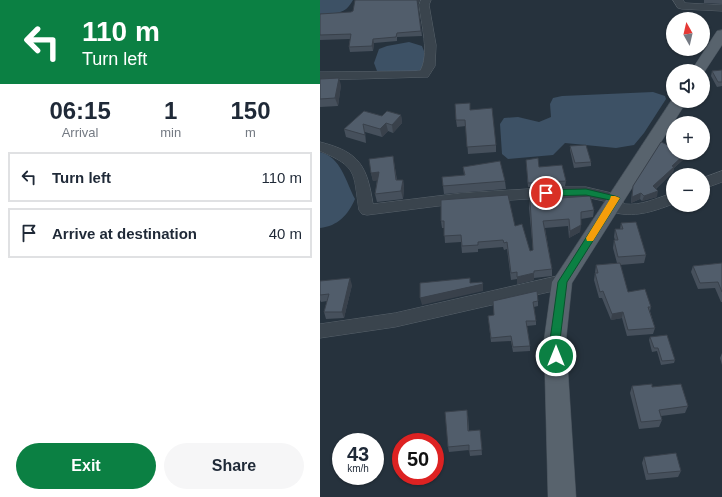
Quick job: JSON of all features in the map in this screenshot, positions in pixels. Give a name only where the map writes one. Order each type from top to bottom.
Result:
[{"type":"main road","points":[[703,64],[722,34]]},
{"type":"main road","points":[[562,497],[555,340],[562,282],[674,108]]},
{"type":"street","points":[[320,76],[424,74],[429,66],[430,45],[424,5],[426,0]]},
{"type":"street","points":[[678,0],[682,6],[722,8]]},
{"type":"street","points":[[320,146],[356,165],[361,177],[366,210],[462,198],[560,192],[586,192],[615,198],[617,208],[630,211],[648,209],[666,201]]},
{"type":"street","points":[[710,181],[722,176]]},
{"type":"street","points":[[320,331],[395,320],[562,282]]},
{"type":"water","points":[[320,0],[353,0],[343,11],[320,14]]},
{"type":"water","points":[[409,42],[422,46],[427,59],[424,69],[400,73],[377,71],[374,63],[379,49]]},
{"type":"water","points":[[653,92],[665,96],[666,99],[644,133],[634,145],[616,148],[565,143],[553,155],[508,159],[502,154],[500,124],[504,118],[518,117],[539,122],[551,117],[550,104],[553,98],[562,96]]},
{"type":"water","points":[[320,152],[333,159],[338,165],[346,178],[355,199],[342,219],[332,225],[320,228]]},
{"type":"building","points":[[355,0],[417,0],[421,31],[397,33],[396,37],[373,39],[372,46],[349,47],[351,34],[320,35],[320,14],[351,12],[353,11]]},
{"type":"building","points":[[722,70],[722,82],[718,82],[712,71]]},
{"type":"building","points":[[339,78],[335,98],[320,99],[320,79]]},
{"type":"building","points":[[470,103],[470,110],[492,108],[496,145],[467,147],[465,120],[456,120],[455,104]]},
{"type":"building","points":[[364,111],[382,116],[387,111],[401,115],[392,125],[386,123],[380,129],[363,124],[365,135],[344,129]]},
{"type":"building","points":[[661,142],[666,144],[666,160],[678,160],[672,166],[674,167],[673,168],[666,168],[666,174],[653,186],[658,191],[644,196],[641,193],[632,197],[633,186]]},
{"type":"building","points":[[586,145],[591,162],[575,163],[570,146]]},
{"type":"building","points":[[393,156],[396,180],[403,180],[401,191],[375,194],[379,172],[371,173],[369,159]]},
{"type":"building","points":[[538,158],[539,167],[562,165],[566,181],[528,183],[526,160]]},
{"type":"building","points":[[500,161],[505,181],[443,186],[442,177],[465,175],[463,167]]},
{"type":"building","points":[[508,195],[515,226],[522,224],[530,251],[533,250],[530,200],[590,196],[594,210],[581,212],[581,225],[570,231],[569,219],[543,221],[552,269],[534,271],[534,273],[517,277],[517,272],[511,273],[507,242],[504,243],[503,240],[478,242],[478,245],[462,246],[461,235],[444,236],[444,221],[441,221],[441,200]]},
{"type":"building","points":[[636,222],[646,255],[618,257],[614,240],[618,240],[615,229],[623,229],[621,223]]},
{"type":"building","points":[[620,263],[628,292],[645,289],[651,307],[648,307],[655,328],[628,330],[623,312],[612,314],[603,291],[600,292],[595,273],[598,273],[596,265]]},
{"type":"building","points":[[722,263],[722,292],[718,282],[700,283],[693,266]]},
{"type":"building","points":[[350,278],[342,312],[324,312],[329,294],[320,295],[320,281]]},
{"type":"building","points":[[470,278],[470,283],[482,282],[483,284],[420,298],[420,283]]},
{"type":"building","points":[[537,291],[538,301],[533,302],[536,321],[526,321],[530,346],[513,347],[511,336],[491,338],[488,316],[494,315],[493,301]]},
{"type":"building","points":[[667,335],[675,360],[662,361],[658,348],[654,348],[650,337]]},
{"type":"building","points":[[652,384],[652,387],[681,384],[688,406],[659,410],[662,420],[641,422],[632,386]]},
{"type":"building","points":[[467,410],[468,431],[480,430],[482,450],[469,451],[469,445],[448,447],[445,412]]},
{"type":"building","points":[[676,453],[681,471],[648,474],[644,457]]},
{"type":"slow traffic","points":[[590,238],[614,198]]},
{"type":"route","points":[[546,193],[586,192],[615,198],[562,282],[555,340],[556,356]]}]
